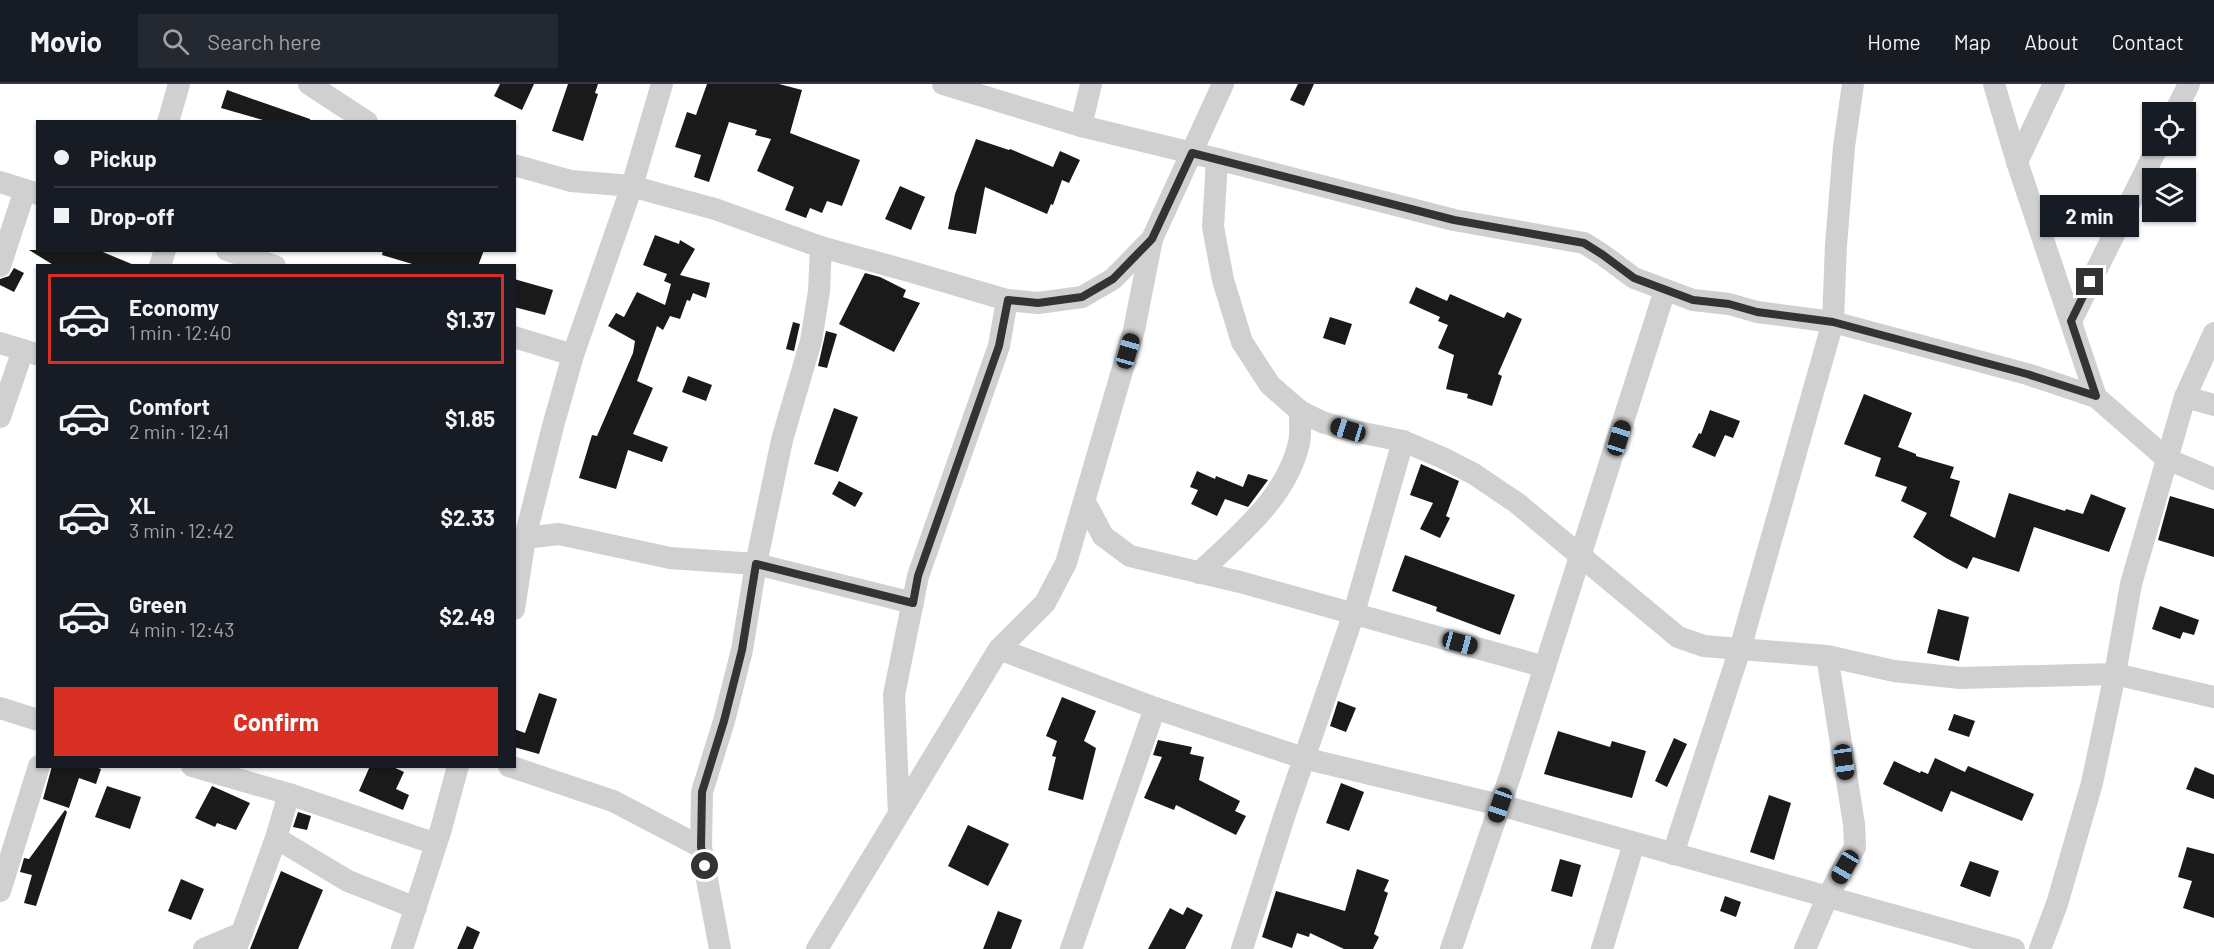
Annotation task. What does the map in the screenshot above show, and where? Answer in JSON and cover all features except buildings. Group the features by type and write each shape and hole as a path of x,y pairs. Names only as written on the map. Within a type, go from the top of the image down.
{"street":[{"path":"169,120 179,84"},
{"path":"309,84 364,120"},
{"path":"516,596 525,538 553,426 573,356 632,186 662,84"},
{"path":"945,84 1082,126 1454,220 1584,243 1634,278 1693,300 1729,304 1757,312 1833,322 2027,374 2096,396 2167,459 2214,479"},
{"path":"1082,126 1091,84"},
{"path":"817,949 999,649 1045,603 1066,563 1134,330 1152,239 1223,84"},
{"path":"1673,854 1740,649 1833,322 1836,245 1844,147 1853,84"},
{"path":"1994,84 2017,162 2096,396"},
{"path":"2017,162 2054,84"},
{"path":"2180,102 2189,84"},
{"path":"2071,321 2153,156"},
{"path":"1217,159 1213,227 1223,280 1242,342 1270,385 1300,411 1322,422 1348,430 1403,441 1474,474 1517,503 1678,637 1704,646 1827,656 1894,671 1960,678 2115,674 2214,697"},
{"path":"516,166 571,181 632,186 714,209 821,247 1008,300 1038,303 1082,297 1113,279 1152,239"},
{"path":"0,182 31,192 0,266"},
{"path":"720,949 701,847 702,792 724,721 742,650 756,564 782,440 811,340 819,291 821,247"},
{"path":"233,252 271,264"},
{"path":"1452,949 1665,291"},
{"path":"899,814 894,695 918,576 999,346 1008,300"},
{"path":"2040,949 2057,904 2092,783 2131,584 2185,397 2214,333"},
{"path":"516,338 573,356"},
{"path":"0,343 30,352 0,417"},
{"path":"2185,397 2214,405"},
{"path":"1200,573 1255,519 1282,485 1300,441 1300,411"},
{"path":"1242,949 1303,758 1354,613 1403,441"},
{"path":"1085,501 1103,536 1130,556 1354,613 1545,667"},
{"path":"525,538 559,534 670,558 756,564 913,603"},
{"path":"999,649 1155,708 1303,758 1500,805 2014,949"},
{"path":"1805,949 1827,898 1855,847 1854,824 1827,656"},
{"path":"0,708 36,719"},
{"path":"1071,949 1155,708"},
{"path":"0,891 38,768"},
{"path":"199,768 289,794 436,844"},
{"path":"402,949 457,768"},
{"path":"515,768 613,801 701,847"},
{"path":"204,949 238,941 276,838 289,794"},
{"path":"276,838 348,881 416,908"},
{"path":"1602,949 1634,843"}],"route":[{"path":"705,866 701,847 702,792 724,721 742,650 756,564 913,603 918,576 999,346 1008,300 1038,303 1082,297 1113,279 1152,239 1192,153 1454,220 1584,243 1634,278 1693,300 1729,304 1757,312 1833,322 2027,374 2096,396 2071,321 2090,282"}]}
